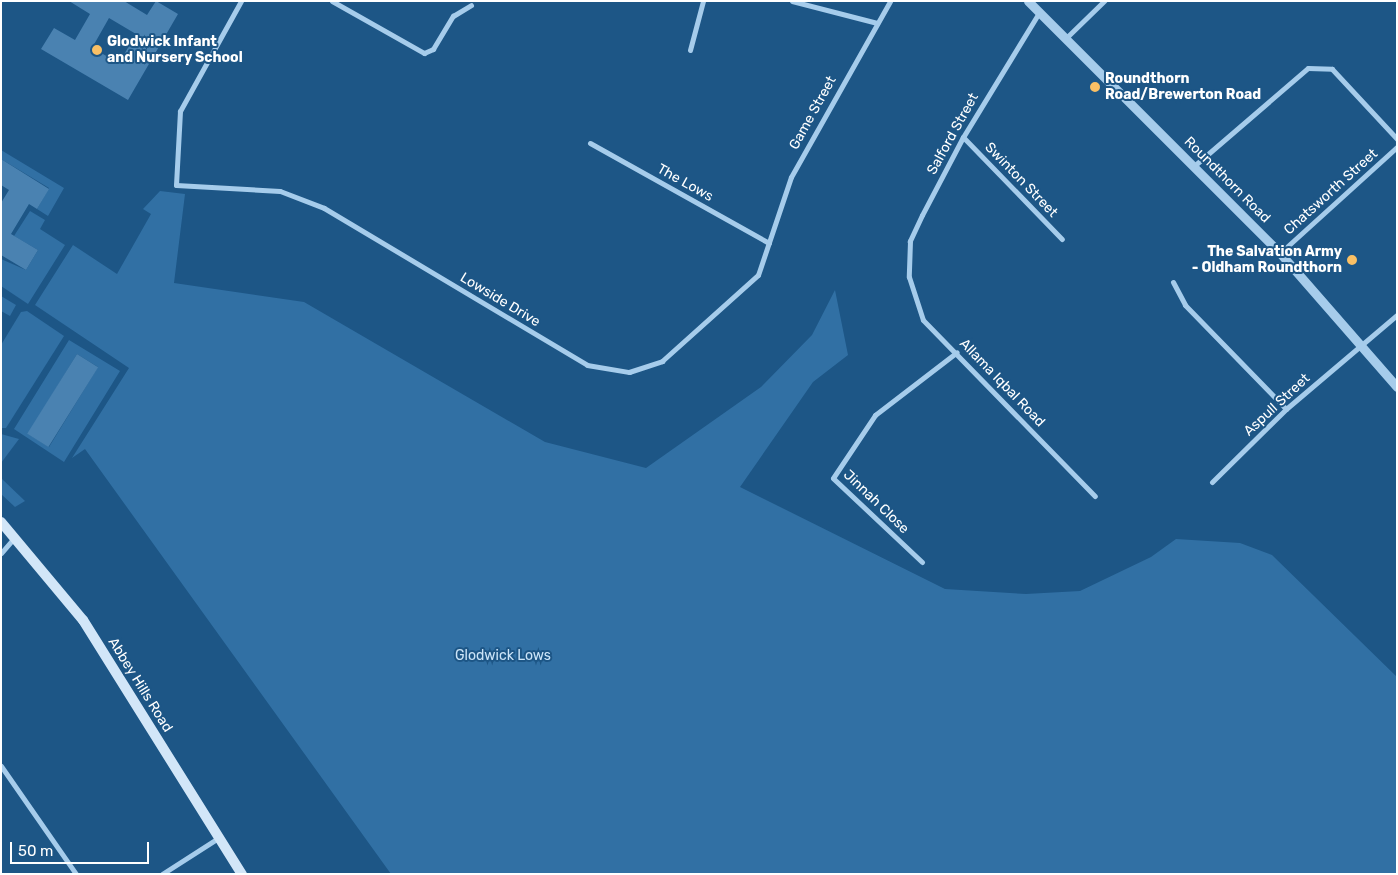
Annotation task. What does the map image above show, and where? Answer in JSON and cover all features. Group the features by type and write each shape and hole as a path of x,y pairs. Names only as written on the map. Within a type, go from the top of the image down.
{"main road":[{"name":"Abbey Hills Road","path":"1,522 83,620 242,874"}],"street":[{"name":"Lowside Drive","path":"241,1 180,111 176,185 280,191 324,208 586,365 628,372 662,361 745,288 758,276 769,243"},
{"path":"332,1 424,53 433,49 453,16 471,5"},
{"path":"690,50 703,1"},
{"path":"792,1 877,23"},
{"name":"Game Street","path":"769,243 790,177 890,1"},
{"name":"Roundthorn Road","path":"1028,1 1040,10 1280,253 1359,346 1397,387"},
{"path":"1067,37 1104,1"},
{"name":"Salford Street","path":"909,277 910,241 963,137 1040,10"},
{"path":"1194,166 1308,68 1332,69 1397,139"},
{"name":"Swinton Street","path":"963,137 1062,239"},
{"name":"The Lows","path":"590,143 769,243"},
{"name":"Chatsworth Street","path":"1280,253 1397,147"},
{"name":"Allama Iqbal Road","path":"909,277 923,320 1094,496"},
{"path":"1173,282 1185,305 1286,409"},
{"name":"Aspull Street","path":"1212,482 1286,409 1397,315"},
{"name":"Jinnah Close","path":"922,562 833,478 875,415 956,352"},
{"path":"1,553 15,537"},
{"path":"1,766 76,874"},
{"path":"162,874 218,838"}],"green space":[{"path":"1,150 64,188 48,216 37,209 49,188 1,159"},
{"name":"Glodwick Lows","path":"160,191 185,194 174,283 304,302 545,442 646,468 761,387 812,335 835,290 848,355 813,382 740,487 945,589 1026,594 1080,591 1151,557 1176,539 1240,543 1272,555 1397,677 1397,874 391,874 85,449 72,458 129,368 35,305 73,245 117,274 151,214 143,209"},
{"path":"30,211 45,220 40,229 65,245 28,304 1,286 1,259 26,270 38,250 14,236"},
{"path":"1,296 16,305 10,316 1,311"},
{"path":"27,311 64,336 6,428 1,428 1,345 21,312"},
{"path":"69,340 120,371 64,462 14,429","holes":["77,354 98,367 49,447 28,434"]},
{"path":"1,434 19,439 1,463"},
{"path":"1,478 25,501 15,507 1,494"}],"building":[{"path":"69,1 124,1 147,15 156,1 178,14 128,100 41,49 54,28 75,40 90,14","holes":["109,18 136,34 119,63 92,48"]},
{"path":"1,159 49,189 37,209 29,204 11,234 38,250 26,270 1,255 1,203 9,190 1,185"},
{"path":"77,354 98,367 48,447 27,434"}],"place":[{"name":"Glodwick Infant and Nursery School","path":"97,50"},
{"name":"Roundthorn Road/Brewerton Road","path":"1095,87"},
{"name":"The Salvation Army - Oldham Roundthorn","path":"1352,260"}]}
